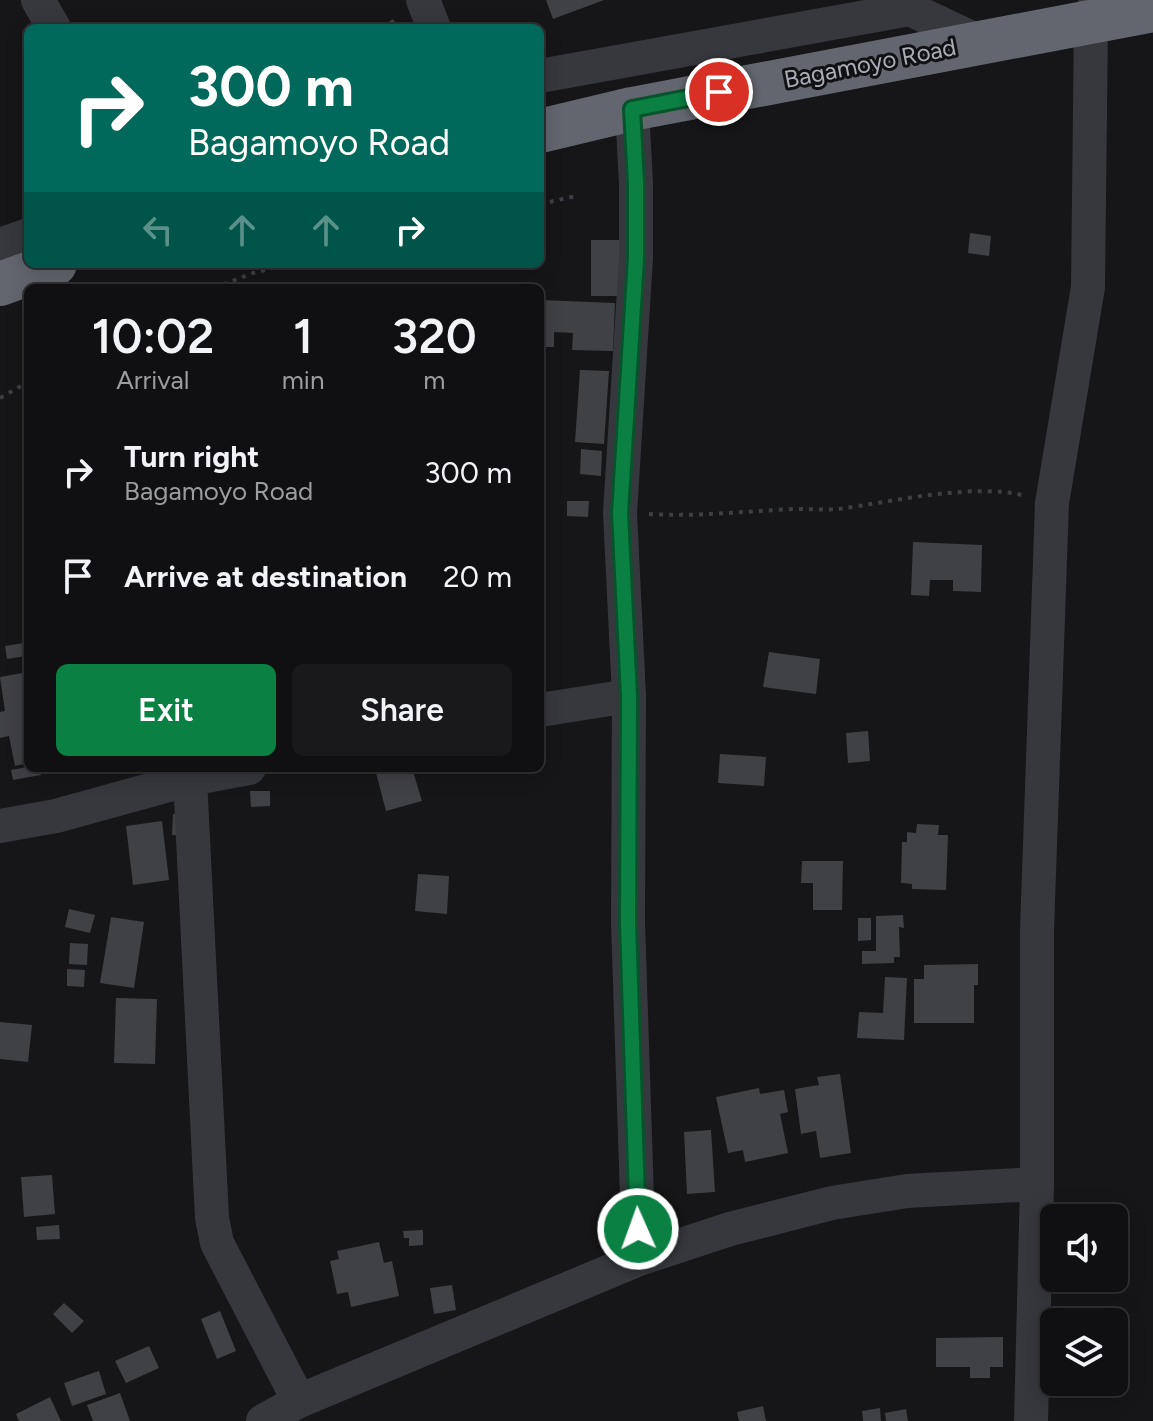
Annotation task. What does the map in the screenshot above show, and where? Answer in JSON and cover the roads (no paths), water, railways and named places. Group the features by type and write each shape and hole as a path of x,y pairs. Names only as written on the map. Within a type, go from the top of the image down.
{"highway":[{"name":"Bagamoyo Road","path":"544,130 632,109 980,42 1073,12 1153,10"},
{"path":"0,284 44,268"}],"street":[{"path":"38,0 52,24"},
{"path":"423,0 432,24"},
{"path":"544,75 906,5 980,42"},
{"path":"1031,1421 1037,1184 1037,930 1052,503 1088,287 1073,12"},
{"path":"632,109 636,258 620,513 629,696 628,922 639,1259"},
{"path":"0,245 24,236"},
{"path":"544,709 629,696"},
{"path":"0,826 56,816 190,779 228,772"},
{"path":"190,779 212,1218 217,1243 299,1401"},
{"path":"263,1421 299,1401 639,1259 730,1229 832,1203 907,1191 1037,1184"}]}
